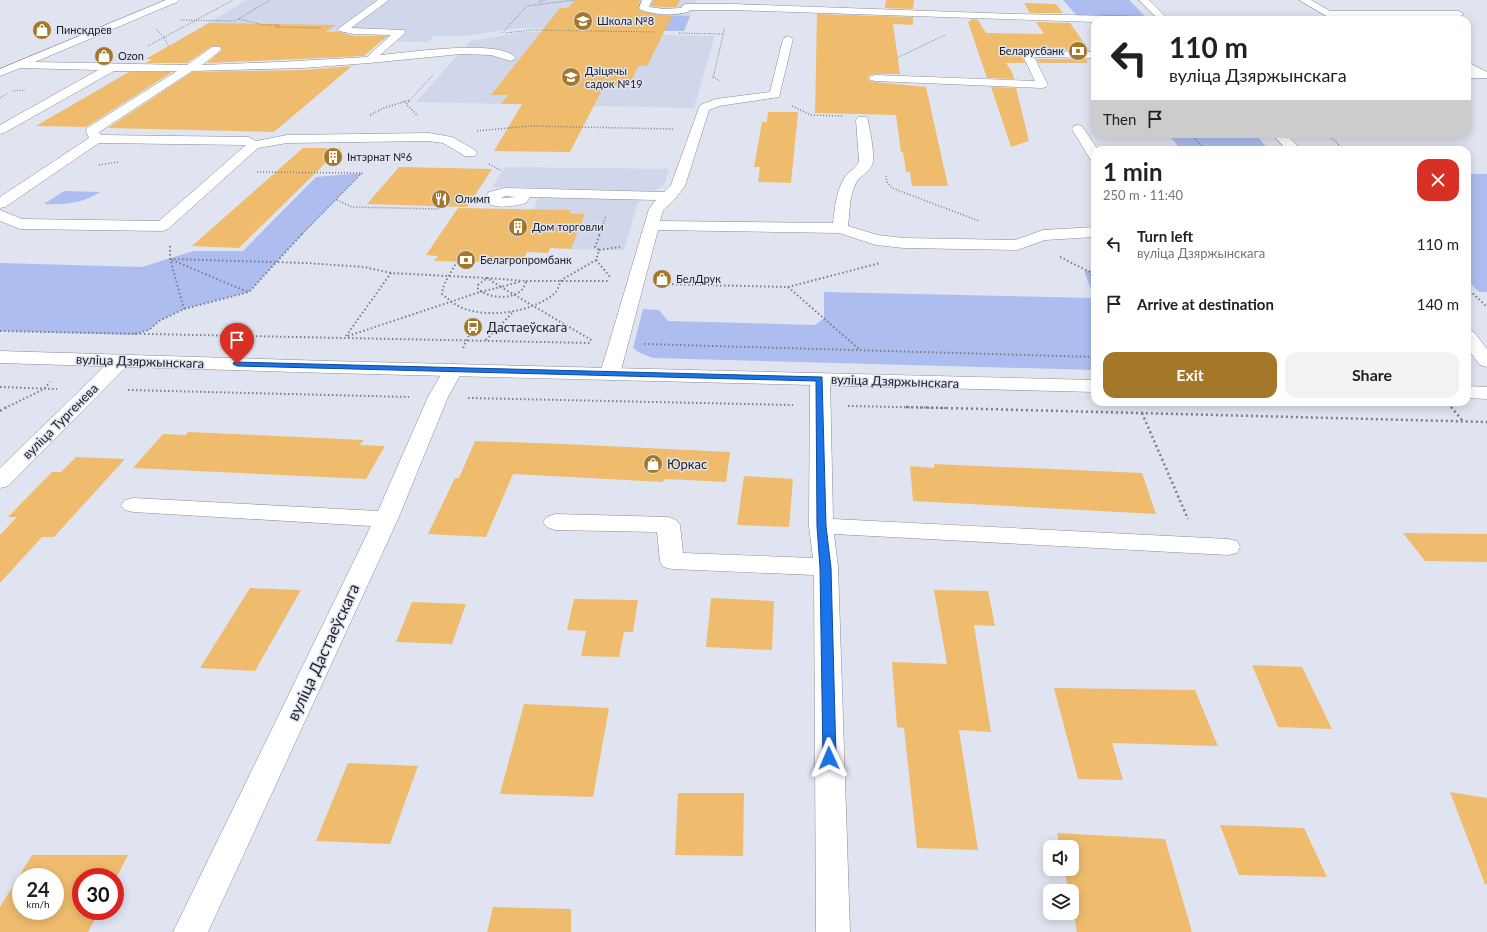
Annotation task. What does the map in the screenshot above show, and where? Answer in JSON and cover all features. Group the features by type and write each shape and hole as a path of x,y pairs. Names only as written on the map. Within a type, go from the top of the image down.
{"street":[{"path":"0,73 174,0"},
{"path":"343,29 384,0"},
{"path":"647,0 644,8 652,11 685,10 688,3 732,8 1024,17 1091,21"},
{"path":"1144,0 1160,16"},
{"path":"1304,0 1328,14 1459,14"},
{"path":"1016,6 1024,17"},
{"path":"1376,14 1380,16"},
{"path":"343,29 354,31 400,32 369,60"},
{"path":"610,374 656,209 678,186 704,108 716,103 775,95 788,39"},
{"path":"96,139 92,131 190,68 216,49"},
{"path":"16,65 190,68 291,65 369,60 453,52 496,52 511,58"},
{"path":"875,78 1042,84 1028,54 1091,55"},
{"path":"0,130 113,66"},
{"path":"1471,67 1485,75 1471,75"},
{"path":"840,228 847,184 856,172 864,167 866,162 862,120"},
{"path":"1078,129 1091,150"},
{"path":"0,215 20,224 163,226 254,145 287,139 428,137 447,140 470,153"},
{"path":"1282,138 1290,146"},
{"path":"0,204 96,139 248,141 254,145"},
{"path":"524,193 651,195 668,197"},
{"path":"652,225 840,228 876,240 904,243 1018,245 1043,235 1091,232"},
{"path":"1471,341 1487,362"},
{"name":"вуліца Дзяржынскага","path":"0,357 1091,386"},
{"name":"вуліца Тургенева","path":"0,481 121,361"},
{"name":"вуліца Дастаеўскага","path":"190,932 386,519 438,397 453,370"},
{"path":"820,379 819,406 822,526 826,568 833,932"},
{"path":"1471,392 1487,393"},
{"path":"133,505 386,519"},
{"path":"554,522 668,525 672,561 826,568"},
{"path":"822,526 1228,547"}],"path":[{"path":"113,66 233,0"},
{"path":"502,33 527,6 545,0"},
{"path":"535,4 574,0"},
{"path":"711,84 723,34 732,8"},
{"path":"239,19 264,25 279,25 276,27 343,29"},
{"path":"155,28 164,37 172,56 190,68"},
{"path":"875,78 883,65 947,34"},
{"path":"447,140 434,133 406,104 453,52"},
{"path":"473,131 529,126 674,129"},
{"path":"1194,138 1202,146"},
{"path":"1332,138 1340,146"},
{"path":"470,153 502,171"},
{"path":"132,335 149,330 159,321 184,310 249,292 362,173 224,172"},
{"path":"892,188 980,221"},
{"path":"606,194 603,202 611,203 595,247 599,250 613,250 622,244"},
{"path":"337,200 352,207 439,209"},
{"path":"1026,242 1090,272"},
{"path":"457,261 450,276 443,285 442,294 449,302 460,308 476,312 494,312 532,306 548,299 558,290 561,280 596,260 599,250"},
{"path":"249,292 170,259 276,262 364,267 392,273 487,278 615,282 596,260"},
{"path":"635,283 788,287 877,265 884,260"},
{"path":"346,337 392,273"},
{"path":"487,278 478,285 478,289 484,294 498,297 513,294 525,288 526,280"},
{"path":"0,331 132,335 346,337 596,343 487,278"},
{"path":"346,337 480,292 526,280"},
{"path":"788,287 860,350"},
{"path":"1471,292 1487,307"},
{"path":"486,340 514,310"},
{"path":"618,343 1091,357"},
{"path":"0,388 1487,422"},
{"path":"0,411 44,389"},
{"path":"1142,413 1200,545"}],"shaded area":[{"path":"247,0 696,0 684,31 518,28 463,36 434,36 428,42 367,41 376,33 348,32 343,36 193,32"},
{"path":"1063,0 1129,0 1144,15 1143,16 1077,16"},
{"path":"649,15 690,16 684,31 635,30"},
{"name":"Дзіцячы садок №19","path":"524,32 715,36 694,108 416,102 470,41"},
{"path":"1171,138 1258,138 1266,146 1178,146"},
{"path":"505,167 669,169 664,185 638,202 624,250 571,249 585,214 569,213 570,210 533,210 543,188 492,187"},
{"path":"362,173 249,292 184,309 159,321 149,330 132,335 0,331 0,263 142,267 193,251 243,251 316,177"},
{"path":"1471,174 1487,174 1487,292 1479,292 1471,284"},
{"path":"64,191 100,192 81,201 59,204 44,204"},
{"path":"1084,270 1091,271 1091,290"},
{"path":"824,292 1091,298 1091,370 653,358 640,353 633,348 643,309 659,310 668,321 815,325 824,318"}],"building":[{"path":"575,0 640,0 638,7 641,11 658,15 672,16 647,66 638,66 632,80 621,80 618,86 604,86 570,152 494,151 522,104 501,104 508,95 491,95 560,8 568,8"},
{"path":"653,0 680,0 676,7 664,7 651,6"},
{"path":"886,0 914,0 913,9 885,8"},
{"path":"1024,3 1056,4 1063,13 1030,13"},
{"path":"817,14 913,17 913,25 893,24 900,74 875,74 870,75 868,78 870,81 875,82 926,87 948,186 912,186 910,172 906,172 903,152 901,152 896,115 815,113"},
{"path":"973,19 978,20 986,33 1044,34 1036,22 1070,23 1089,50 1026,50 1021,54 1025,63 1006,63 1012,72 1014,79 987,78 968,22"},
{"path":"209,23 336,25 325,32 339,32 354,36 387,36 364,56 207,63 222,50 220,46 212,46 187,63 146,63 152,59 146,59"},
{"path":"1036,59 1086,59 1088,63 1039,63"},
{"path":"352,66 274,132 108,128 192,72 304,70"},
{"path":"129,72 172,72 86,127 36,126"},
{"path":"991,87 1016,88 1029,141 1011,147"},
{"path":"768,112 798,112 791,183 758,182 760,167 754,167 762,122 767,122"},
{"path":"303,148 341,148 239,248 192,246"},
{"path":"399,167 492,169 467,207 367,204"},
{"name":"Дом торговли","path":"458,208 571,210 569,213 585,214 571,249 550,248 548,253 527,252 522,263 434,261 438,256 426,255"},
{"path":"188,432 364,440 360,445 385,446 366,479 133,468 163,434 186,435"},
{"path":"475,441 730,452 726,482 664,479 663,482 513,474 486,537 428,534 455,478 459,478"},
{"path":"76,457 125,459 54,537 42,537 0,583 0,535 17,517 8,517 52,472 61,472"},
{"path":"934,464 1142,473 1156,514 913,501 910,466 934,468"},
{"path":"744,476 793,479 789,527 737,525"},
{"path":"1403,533 1487,534 1487,562 1425,561"},
{"path":"250,588 301,590 255,671 200,668"},
{"path":"934,590 988,591 995,626 974,625 991,732 959,730 978,850 917,848 904,728 897,727 892,662 947,664"},
{"path":"711,598 774,601 772,650 706,647"},
{"path":"574,599 638,600 633,632 624,632 619,657 581,656 586,631 567,630"},
{"path":"412,602 466,604 452,644 396,642"},
{"path":"1252,665 1302,667 1332,729 1278,727"},
{"path":"1054,688 1195,690 1218,746 1112,743 1123,780 1078,779"},
{"path":"524,704 609,708 593,797 500,794"},
{"path":"348,763 418,766 390,844 316,841"},
{"path":"1450,792 1487,798 1487,884 1485,884"},
{"path":"678,793 744,793 743,856 675,855"},
{"path":"1220,825 1304,828 1327,877 1239,875"},
{"path":"1057,833 1165,839 1192,932 1077,932 1075,920 1079,920 1079,884 1067,884 1066,876 1079,876 1079,840 1058,840"},
{"path":"32,855 128,855 121,868 72,868 72,920 94,920 88,932 0,932 0,907 12,888 12,920 64,920 64,868 24,868"},
{"path":"493,907 571,909 571,932 487,932"}],"place":[{"name":"Школа №8","path":"583,21"},
{"name":"Пинскдрев","path":"42,30"},
{"name":"Беларусбанк","path":"1078,51"},
{"name":"Ozon","path":"104,56"},
{"name":"Дзіцячы садок №19","path":"571,77"},
{"name":"Інтэрнат №6","path":"333,157"},
{"name":"Олимп","path":"441,199"},
{"name":"Дом торговли","path":"518,227"},
{"name":"Белагропромбанк","path":"466,260"},
{"name":"БелДрук","path":"662,279"},
{"name":"Дастаеўскага","path":"473,327"},
{"name":"Юркас","path":"653,464"}],"route":[{"path":"237,364 820,379 819,406 822,526 826,568 829,758"}]}
